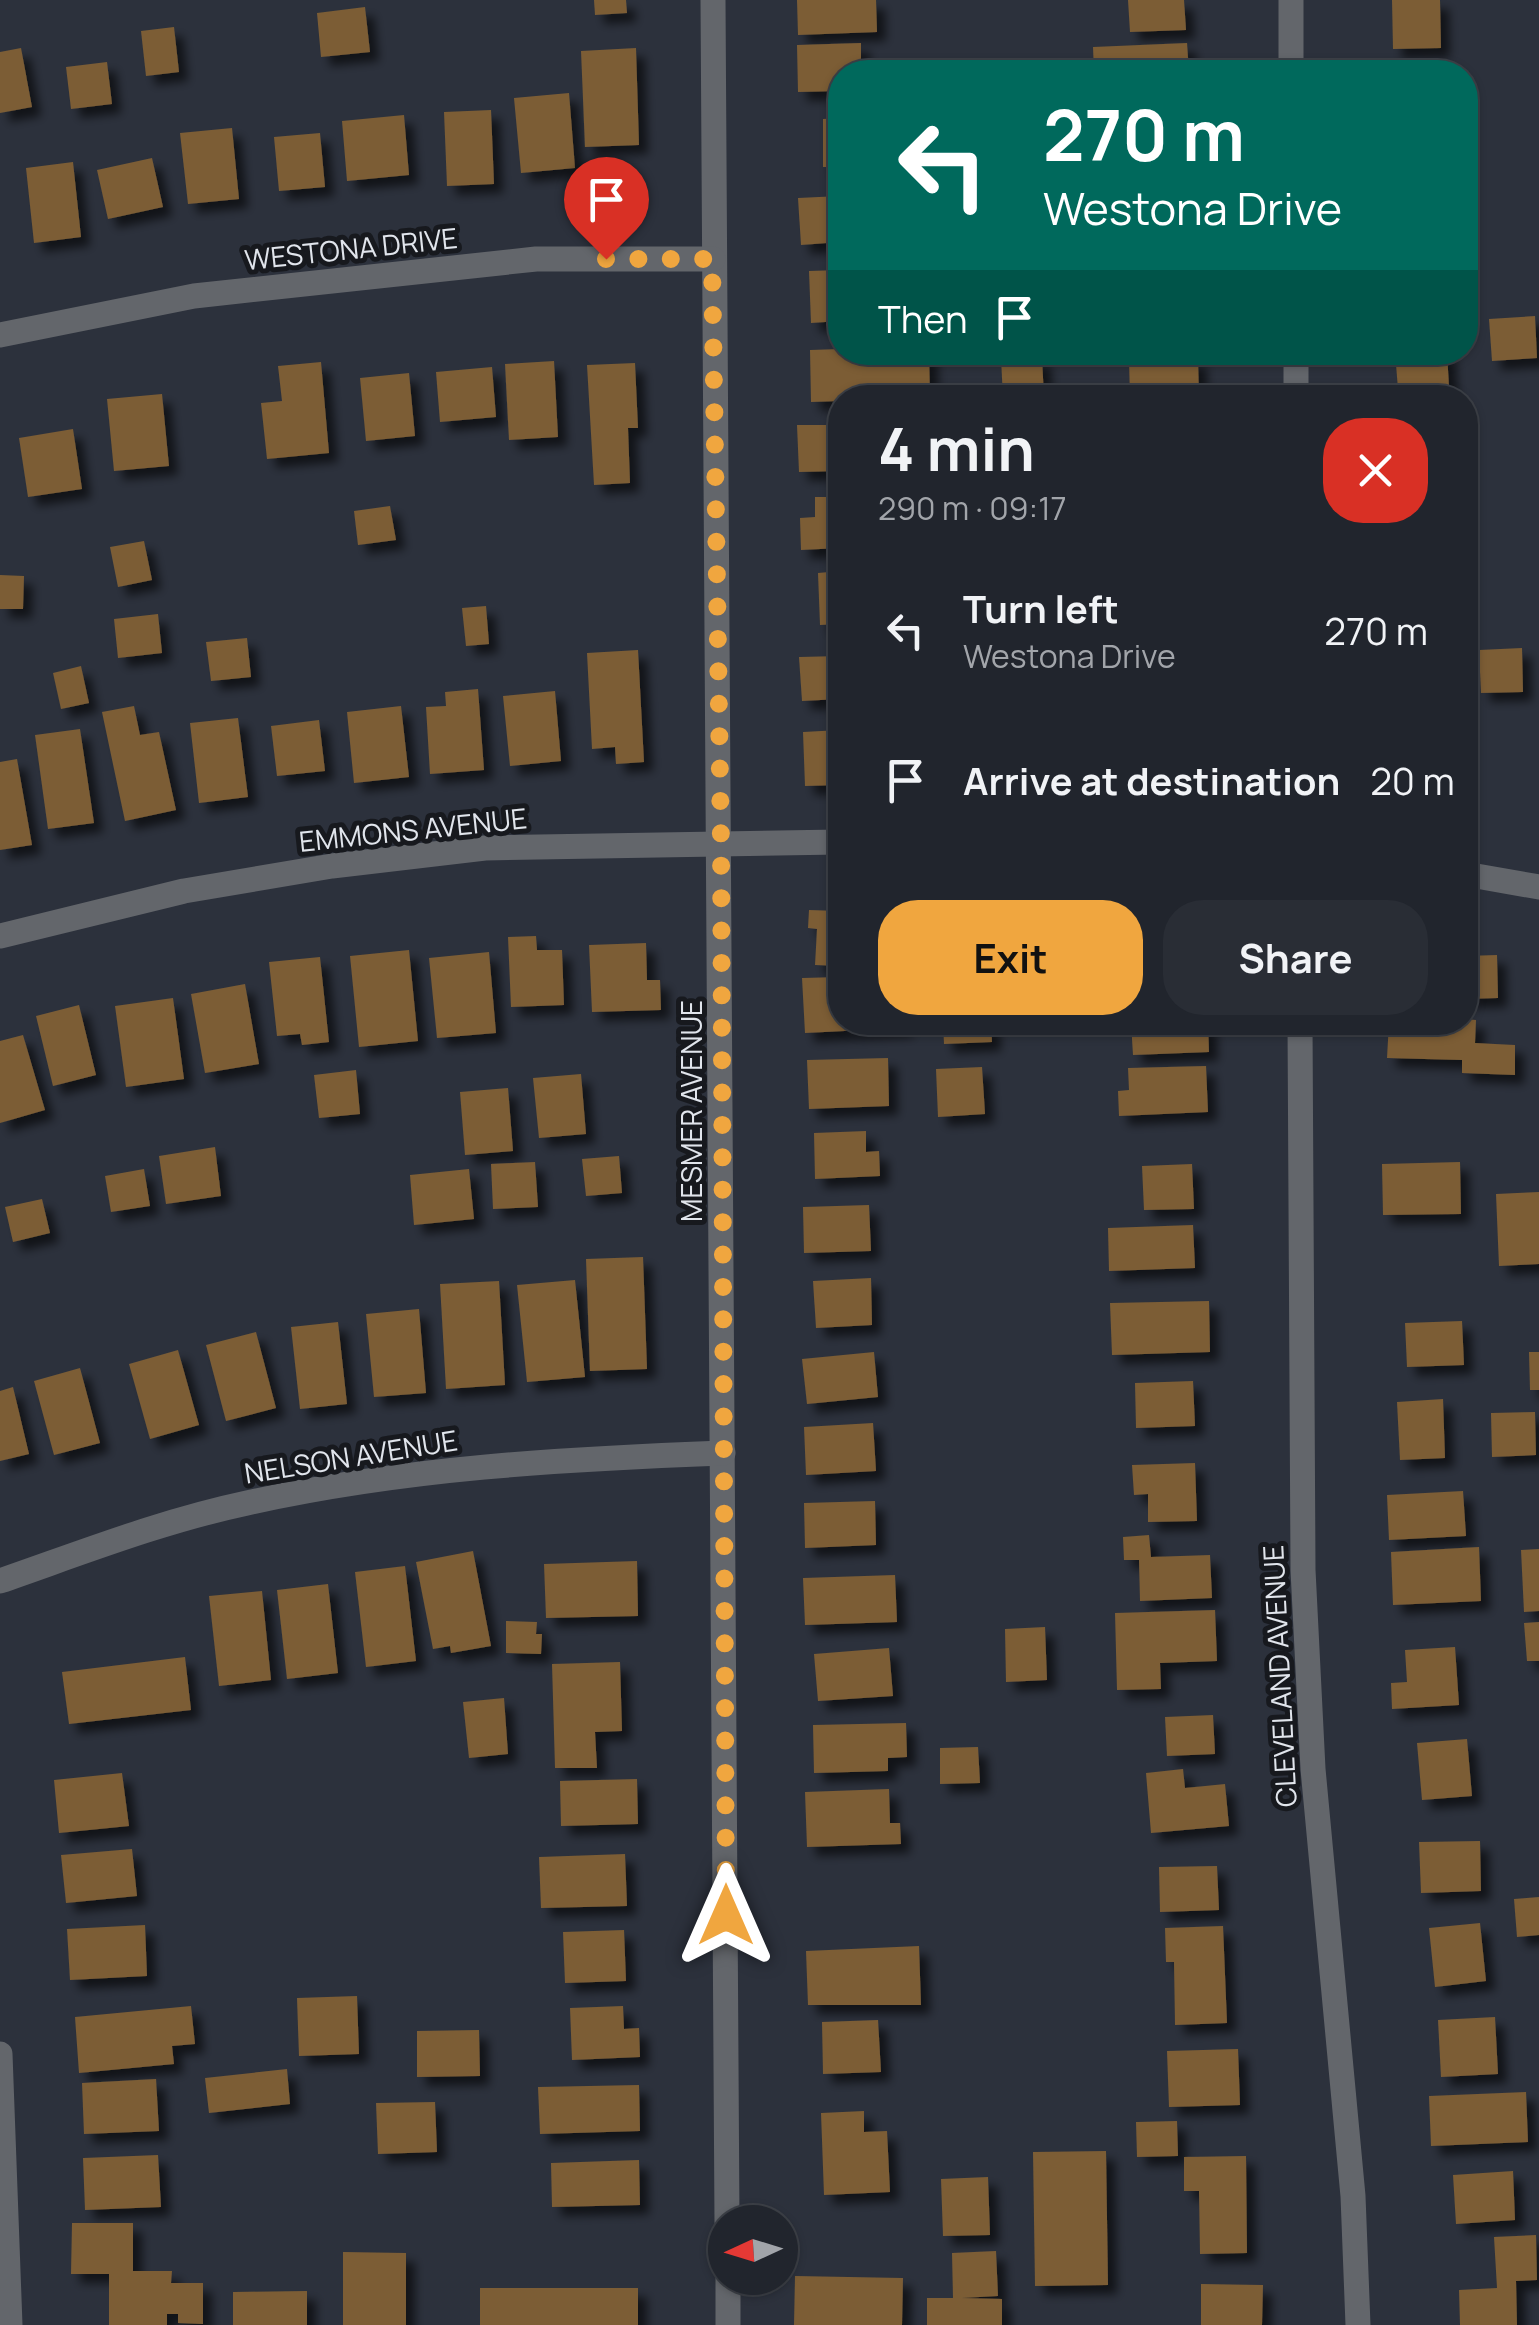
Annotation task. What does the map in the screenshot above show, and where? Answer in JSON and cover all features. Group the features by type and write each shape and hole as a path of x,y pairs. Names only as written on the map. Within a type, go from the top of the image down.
{"street":[{"name":"MESMER AVENUE","path":"713,0 728,2205"},
{"path":"1291,0 1292,60"},
{"name":"WESTONA DRIVE","path":"0,335 194,296 365,277 536,259 712,259"},
{"name":"EMMONS AVENUE","path":"0,936 184,891 332,866 485,848 828,842"},
{"path":"1478,876 1539,887"},
{"name":"CLEVELAND AVENUE","path":"1300,1035 1303,1570 1313,1769 1353,2196 1358,2325"},
{"name":"NELSON AVENUE","path":"0,1581 150,1529 246,1503 399,1475 553,1459 723,1453"},
{"path":"0,2054 10,2325"},
{"path":"728,2295 728,2325"}],"building":[{"path":"594,0 626,0 627,13 595,15"},
{"path":"797,0 876,0 877,32 798,35"},
{"path":"1128,0 1184,0 1186,30 1130,32"},
{"path":"1392,0 1440,0 1441,48 1393,49"},
{"path":"365,7 370,52 321,57 317,13"},
{"path":"174,27 179,72 146,76 141,31"},
{"path":"861,43 861,60 828,60 828,91 798,92 797,45"},
{"path":"1187,43 1188,60 1094,60 1093,47"},
{"path":"21,48 32,107 0,113 0,52"},
{"path":"636,48 639,145 585,147 581,51"},
{"path":"107,62 112,104 71,109 66,67"},
{"path":"569,93 575,168 521,173 514,98"},
{"path":"491,110 494,184 447,186 444,112"},
{"path":"404,115 409,175 347,181 342,121"},
{"path":"823,119 828,119 828,167 823,167"},
{"path":"232,128 239,199 188,204 180,133"},
{"path":"320,133 325,187 279,191 274,137"},
{"path":"152,158 163,207 108,219 97,170"},
{"path":"73,162 81,237 34,243 26,168"},
{"path":"828,197 828,243 801,245 798,198"},
{"path":"828,270 828,322 811,323 809,271"},
{"path":"1535,316 1537,358 1492,361 1489,319"},
{"path":"828,349 828,365 929,365 930,385 828,385 828,401 811,402 810,350"},
{"path":"554,361 558,437 509,440 505,364"},
{"path":"321,362 329,453 267,459 261,403 282,401 278,366"},
{"path":"635,363 638,428 628,428 630,483 594,485 587,365"},
{"path":"1001,365 1042,365 1043,385 1002,385"},
{"path":"1129,365 1198,365 1199,385 1130,385"},
{"path":"1396,365 1448,365 1449,385 1398,385"},
{"path":"492,367 496,417 440,422 436,372"},
{"path":"409,373 415,436 366,441 360,378"},
{"path":"162,394 169,466 114,471 107,399"},
{"path":"797,425 828,425 828,471 799,472"},
{"path":"73,429 82,489 28,497 19,438"},
{"path":"815,497 828,497 828,549 801,550 800,518 815,517"},
{"path":"390,506 396,540 358,545 354,511"},
{"path":"144,541 152,580 118,587 110,547"},
{"path":"828,572 828,625 820,625 818,573"},
{"path":"0,575 24,576 23,609 0,609"},
{"path":"486,606 489,644 466,646 462,608"},
{"path":"158,614 162,653 118,658 114,619"},
{"path":"247,638 251,677 211,681 206,642"},
{"path":"1522,648 1523,692 1481,693 1479,650"},
{"path":"638,650 644,762 616,764 615,747 592,749 587,653"},
{"path":"828,656 828,700 802,701 799,657"},
{"path":"81,666 89,703 61,709 53,673"},
{"path":"478,689 484,770 430,774 426,707 446,706 445,692"},
{"path":"555,691 561,761 510,766 503,696"},
{"path":"134,706 140,735 159,732 176,810 125,821 102,712"},
{"path":"401,706 409,777 354,783 347,712"},
{"path":"238,718 248,797 199,803 190,723"},
{"path":"319,720 325,771 277,776 271,726"},
{"path":"80,729 94,823 48,829 35,735"},
{"path":"828,731 828,785 805,786 803,732"},
{"path":"17,759 32,845 0,850 0,762"},
{"path":"809,910 828,911 828,966 815,965 817,929 808,928"},
{"path":"536,936 537,950 562,950 564,1005 511,1007 508,937"},
{"path":"646,943 647,980 660,980 661,1010 592,1012 589,945"},
{"path":"409,950 418,1041 359,1047 350,956"},
{"path":"489,952 496,1033 437,1038 429,958"},
{"path":"1497,955 1498,998 1478,999 1478,956"},
{"path":"320,957 329,1042 302,1045 300,1034 277,1036 269,962"},
{"path":"828,977 828,1032 805,1033 802,978"},
{"path":"245,984 259,1064 205,1073 191,994"},
{"path":"173,998 184,1079 126,1087 115,1006"},
{"path":"79,1005 96,1075 53,1086 36,1016"},
{"path":"23,1035 45,1110 0,1123 0,1041"},
{"path":"944,1035 992,1035 992,1042 944,1044"},
{"path":"1132,1035 1208,1035 1209,1052 1133,1055"},
{"path":"1388,1035 1475,1035 1475,1043 1515,1045 1515,1075 1462,1073 1462,1060 1387,1058"},
{"path":"888,1058 889,1106 809,1109 807,1060"},
{"path":"1206,1066 1208,1112 1119,1116 1118,1091 1129,1090 1128,1068"},
{"path":"982,1067 985,1114 938,1117 936,1069"},
{"path":"356,1070 360,1114 319,1118 314,1075"},
{"path":"581,1074 586,1134 539,1138 533,1078"},
{"path":"508,1088 513,1151 465,1155 460,1092"},
{"path":"866,1131 866,1152 879,1151 880,1176 815,1179 814,1133"},
{"path":"215,1147 221,1196 166,1204 159,1156"},
{"path":"619,1156 622,1193 586,1196 582,1159"},
{"path":"535,1162 538,1207 493,1209 491,1164"},
{"path":"1460,1162 1461,1214 1383,1215 1382,1164"},
{"path":"1192,1164 1194,1209 1144,1210 1142,1166"},
{"path":"144,1169 150,1206 111,1212 105,1176"},
{"path":"469,1169 474,1219 414,1225 410,1175"},
{"path":"1539,1192 1539,1264 1499,1266 1496,1194"},
{"path":"42,1199 50,1233 13,1242 5,1207"},
{"path":"869,1205 871,1251 804,1253 803,1207"},
{"path":"1193,1225 1195,1268 1109,1271 1108,1228"},
{"path":"643,1257 647,1369 590,1371 586,1259"},
{"path":"871,1278 872,1325 816,1328 813,1281"},
{"path":"575,1280 585,1377 527,1382 517,1285"},
{"path":"499,1281 505,1385 446,1389 440,1284"},
{"path":"1209,1301 1210,1352 1112,1355 1110,1303"},
{"path":"419,1309 426,1393 374,1397 366,1314"},
{"path":"1462,1321 1464,1365 1407,1367 1405,1323"},
{"path":"338,1322 347,1404 300,1409 291,1327"},
{"path":"256,1332 276,1408 226,1421 206,1345"},
{"path":"178,1350 199,1425 150,1439 129,1364"},
{"path":"874,1352 878,1397 807,1404 802,1359"},
{"path":"1529,1352 1539,1352 1539,1390 1530,1390"},
{"path":"80,1368 100,1443 54,1455 34,1381"},
{"path":"1193,1381 1195,1426 1136,1428 1135,1383"},
{"path":"13,1387 29,1454 0,1461 0,1391"},
{"path":"1443,1399 1445,1458 1400,1460 1397,1402"},
{"path":"1535,1412 1536,1455 1492,1457 1491,1413"},
{"path":"873,1423 876,1471 806,1475 804,1427"},
{"path":"1195,1463 1197,1521 1148,1522 1148,1494 1134,1495 1132,1465"},
{"path":"1463,1491 1466,1536 1389,1540 1387,1495"},
{"path":"875,1501 876,1545 805,1548 804,1503"},
{"path":"1149,1535 1151,1557 1210,1555 1212,1598 1140,1601 1139,1560 1124,1560 1123,1537"},
{"path":"1479,1547 1481,1601 1393,1605 1391,1552"},
{"path":"1539,1549 1539,1611 1524,1612 1521,1550"},
{"path":"473,1551 491,1646 451,1653 450,1646 433,1649 416,1562"},
{"path":"637,1561 638,1616 546,1618 544,1564"},
{"path":"405,1566 416,1661 366,1667 355,1572"},
{"path":"895,1575 897,1622 805,1625 803,1578"},
{"path":"328,1584 338,1673 287,1679 277,1590"},
{"path":"262,1591 271,1680 219,1686 209,1596"},
{"path":"1215,1610 1217,1661 1160,1663 1161,1689 1117,1690 1115,1613"},
{"path":"506,1621 537,1622 536,1634 542,1634 541,1654 506,1653"},
{"path":"1539,1622 1539,1661 1527,1661 1524,1623"},
{"path":"1045,1627 1047,1680 1006,1682 1005,1629"},
{"path":"1455,1647 1459,1705 1392,1709 1391,1683 1407,1682 1405,1650"},
{"path":"889,1648 893,1696 818,1701 814,1654"},
{"path":"185,1657 191,1710 69,1724 62,1672"},
{"path":"620,1662 622,1731 595,1732 597,1768 555,1768 552,1664"},
{"path":"504,1698 508,1754 469,1758 463,1702"},
{"path":"1213,1715 1215,1754 1167,1756 1165,1717"},
{"path":"906,1723 907,1757 888,1758 888,1771 814,1773 813,1725"},
{"path":"1467,1739 1472,1796 1422,1800 1417,1743"},
{"path":"978,1747 980,1783 940,1784 940,1748"},
{"path":"1183,1769 1185,1788 1225,1784 1229,1826 1151,1833 1146,1773"},
{"path":"122,1773 129,1826 59,1833 54,1780"},
{"path":"637,1779 638,1824 561,1826 560,1781"},
{"path":"889,1789 890,1823 900,1823 901,1844 807,1847 805,1792"},
{"path":"1480,1841 1481,1891 1421,1893 1419,1842"},
{"path":"132,1849 137,1896 66,1903 61,1855"},
{"path":"625,1854 627,1906 541,1908 539,1857"},
{"path":"1217,1866 1219,1910 1160,1912 1159,1867"},
{"path":"1539,1897 1539,1935 1517,1937 1514,1899"},
{"path":"1480,1923 1486,1981 1435,1987 1429,1928"},
{"path":"145,1925 147,1976 70,1980 67,1929"},
{"path":"1223,1926 1227,2023 1175,2025 1174,1962 1166,1962 1165,1928"},
{"path":"624,1930 626,1981 565,1983 563,1932"},
{"path":"919,1946 921,2005 808,2005 806,1951"},
{"path":"357,1996 359,2054 299,2056 297,1998"},
{"path":"191,2006 195,2044 172,2046 174,2064 79,2073 75,2017"},
{"path":"623,2006 624,2029 639,2028 640,2057 572,2060 570,2008"},
{"path":"1495,2017 1498,2074 1441,2077 1438,2020"},
{"path":"878,2020 881,2072 823,2074 822,2022"},
{"path":"479,2030 480,2076 417,2077 417,2031"},
{"path":"1238,2049 1240,2105 1169,2107 1167,2051"},
{"path":"287,2069 290,2104 209,2113 205,2078"},
{"path":"156,2079 159,2131 84,2134 82,2083"},
{"path":"639,2085 640,2131 540,2134 538,2087"},
{"path":"1526,2092 1528,2142 1431,2146 1429,2096"},
{"path":"435,2102 437,2152 378,2154 376,2103"},
{"path":"864,2111 864,2132 887,2131 890,2192 824,2195 821,2113"},
{"path":"1177,2121 1178,2156 1137,2157 1136,2122"},
{"path":"1106,2151 1108,2285 1035,2286 1033,2152"},
{"path":"158,2155 161,2207 85,2210 83,2158"},
{"path":"1246,2156 1247,2253 1200,2254 1199,2191 1184,2191 1184,2157"},
{"path":"639,2160 640,2205 552,2207 551,2163"},
{"path":"1513,2171 1515,2220 1456,2224 1453,2175"},
{"path":"988,2177 990,2235 943,2236 941,2179"},
{"path":"72,2223 133,2223 133,2271 172,2271 171,2283 203,2283 203,2324 178,2323 178,2314 167,2314 167,2325 109,2325 109,2274 71,2274"},
{"path":"1536,2235 1537,2280 1516,2281 1517,2325 1460,2325 1459,2290 1497,2288 1494,2237"},
{"path":"996,2251 998,2296 962,2298 1002,2299 1002,2325 927,2325 927,2298 953,2298 952,2253"},
{"path":"343,2252 406,2253 406,2325 343,2325"},
{"path":"798,2276 903,2278 902,2325 794,2325"},
{"path":"1201,2284 1263,2285 1262,2325 1201,2325"},
{"path":"480,2288 638,2288 638,2325 480,2325"},
{"path":"307,2291 307,2325 233,2325 233,2292"}],"route":[{"path":"606,259 712,259 721,843 726,1915"}]}
